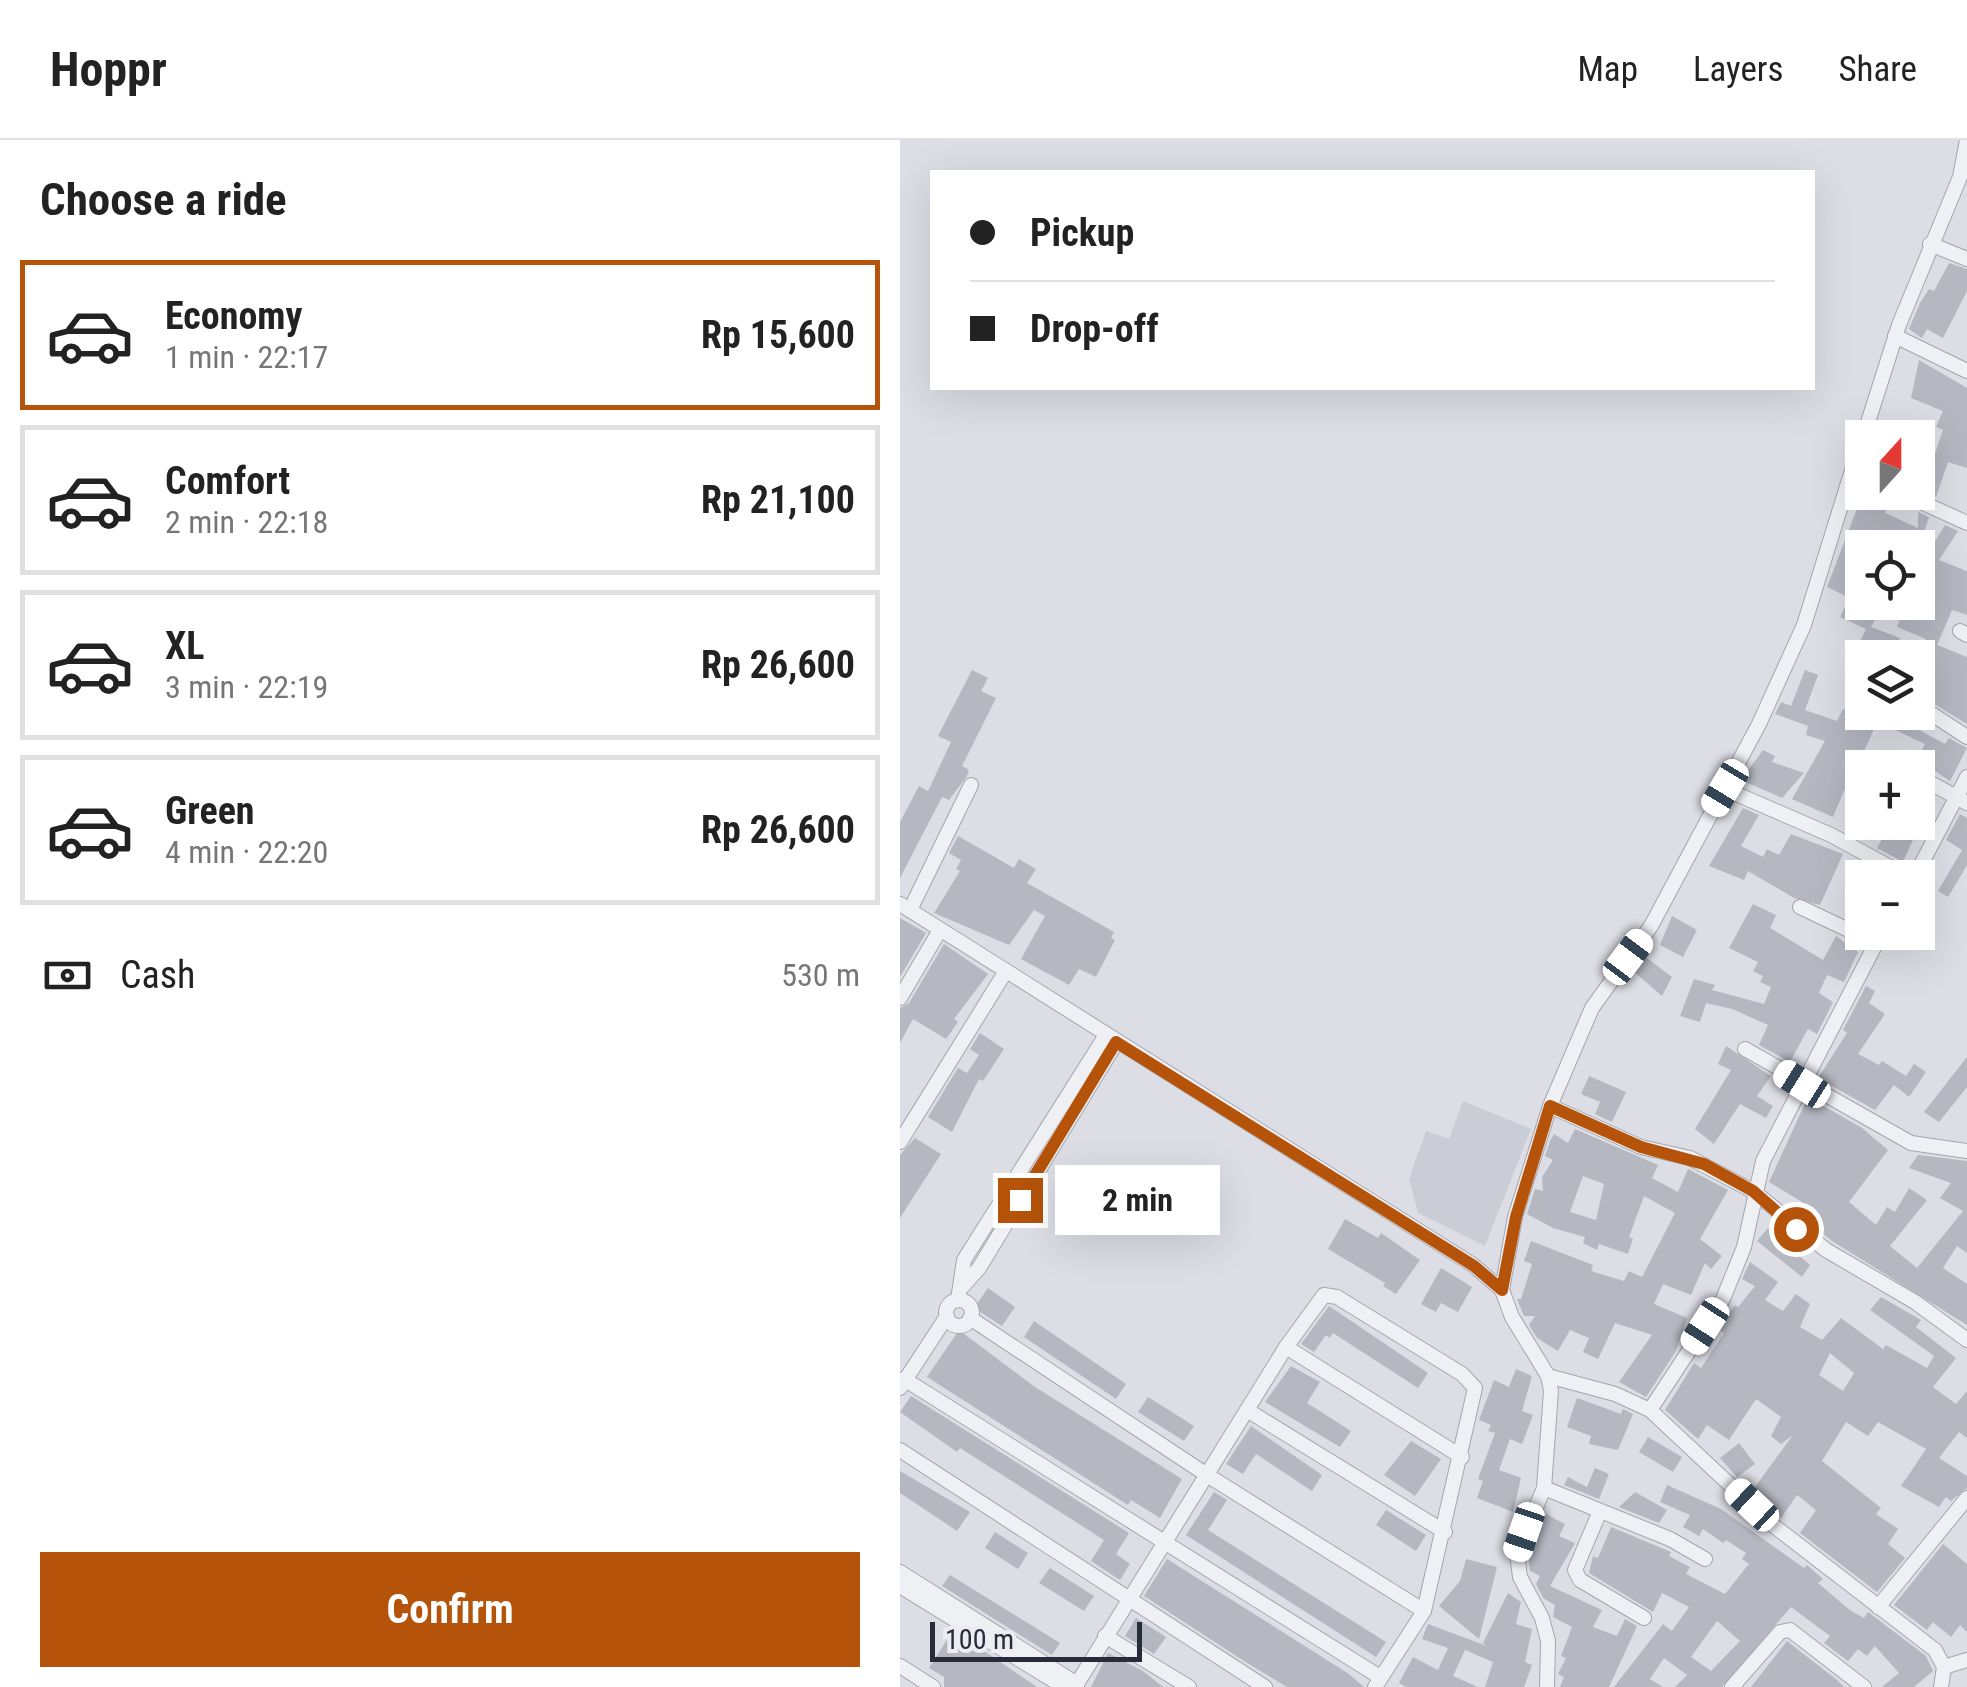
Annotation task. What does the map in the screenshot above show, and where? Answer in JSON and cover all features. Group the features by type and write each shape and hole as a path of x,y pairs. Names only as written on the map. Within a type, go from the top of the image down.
{"street":[{"path":"1869,420 1930,244 1960,178 1967,140"},
{"path":"1930,244 1967,259"},
{"path":"1896,336 1967,372"},
{"path":"1502,1290 1516,1217 1550,1106 1592,1008 1651,926 1725,788 1804,625 1845,508"},
{"path":"1935,508 1967,523"},
{"path":"1935,715 1967,737"},
{"path":"1924,860 1962,800 1967,778"},
{"path":"971,785 905,907 1474,1266 1502,1290 1512,1317 1548,1376 1544,1488 1517,1553 1520,1577 1542,1618 1548,1640 1547,1687"},
{"path":"1935,785 1962,800"},
{"path":"1725,788 1831,834 1879,860"},
{"path":"1800,908 1845,925"},
{"path":"900,998 940,930"},
{"path":"1650,1410 1723,1299 1744,1247 1753,1191 1802,1084 1873,950"},
{"path":"900,1142 1006,970"},
{"path":"1072,1686 1131,1602 1168,1541 1207,1475 1247,1410 1318,1299 1330,1294 1462,1374 1472,1381 1475,1396 1424,1611 1378,1682 1168,1541 902,1384 960,1293 964,1260 1111,1039"},
{"path":"1745,1049 1911,1143 1967,1150"},
{"path":"1550,1106 1641,1147 1690,1158 1753,1191 1826,1250 1915,1302 1967,1340"},
{"path":"960,1293 968,1304 970,1318 1207,1475 1424,1611"},
{"path":"946,1316 958,1325 970,1318"},
{"path":"1286,1347 1462,1457"},
{"path":"1548,1376 1615,1394 1650,1410 1774,1526 1936,1650 1944,1667 1941,1687"},
{"path":"1247,1410 1445,1532"},
{"path":"900,1450 1265,1687"},
{"path":"1544,1488 1670,1538 1705,1559"},
{"path":"1878,1607 1967,1498"},
{"path":"1600,1511 1575,1570 1580,1580 1644,1618"},
{"path":"900,1572 1072,1686"},
{"path":"900,1586 1072,1686"},
{"path":"1732,1687 1780,1632 1790,1630 1864,1687"},
{"path":"1105,1636 1190,1687"},
{"path":"1944,1667 1967,1660"},
{"path":"900,1666 933,1687"}],"shaded area":[{"path":"1463,1101 1531,1129 1485,1246 1418,1213 1409,1179 1426,1131 1449,1139"}],"building":[{"path":"1949,263 1967,269 1967,291 1943,338 1927,329 1922,338 1909,329 1920,303 1929,289 1934,291"},
{"path":"1919,360 1967,388 1967,468 1948,462 1936,497 1935,453 1943,430 1936,427 1943,411 1911,398"},
{"path":"1856,510 1886,510 1885,513 1918,528 1918,512 1929,517 1925,530 1849,530"},
{"path":"1945,525 1958,531 1939,560 1967,571 1967,615 1952,610 1937,645 1967,657 1967,724 1935,704 1935,640 1925,640 1897,627 1900,620 1935,620 1935,541"},
{"path":"1845,540 1845,596 1827,587"},
{"path":"1846,620 1875,620 1871,627 1900,638 1861,640 1866,629"},
{"path":"972,670 988,678 981,691 996,698 962,766 969,770 967,776 949,800 942,797 900,878 900,822 919,786 928,791 951,742 938,736"},
{"path":"1805,670 1818,675 1805,710 1837,721 1843,709 1845,730 1874,730 1864,750 1845,750 1845,788 1833,817 1792,799 1825,741 1806,735 1808,726 1775,714 1781,702 1791,706"},
{"path":"1895,730 1919,730 1945,744 1949,738 1967,748 1950,781 1935,771 1935,750 1922,750 1925,744"},
{"path":"1763,750 1775,756 1772,762 1804,773 1782,798 1741,780"},
{"path":"1743,808 1759,815 1741,846 1763,857 1767,849 1779,855 1791,834 1843,854 1820,905 1794,898 1748,871 1744,880 1709,866"},
{"path":"1960,814 1967,818 1967,865 1948,897 1938,891 1962,850 1946,840"},
{"path":"958,836 1014,868 1019,859 1036,869 1027,883 1114,932 1111,938 1115,940 1096,977 1079,969 1069,985 1021,959 1045,916 1034,910 1009,945 934,913 960,871 956,869 961,860 949,853"},
{"path":"1882,840 1913,840 1904,860 1877,848"},
{"path":"1753,904 1776,915 1770,928 1823,960 1836,936 1845,943 1845,950 1858,952 1844,982 1827,975 1819,993 1833,1002 1817,1034 1808,1029 1790,1062 1759,1045 1768,1025 1732,1009 1706,1003 1700,1022 1680,1016 1694,979 1715,985 1712,990 1764,1004 1771,987 1760,982 1763,976 1753,971 1758,962 1729,948"},
{"path":"1672,916 1697,930 1683,957 1660,945"},
{"path":"900,918 926,933 900,977"},
{"path":"944,944 988,974 954,1019 958,1022 946,1039 913,1019 900,1043 900,1008 909,1003"},
{"path":"1643,955 1672,977 1662,996 1632,970"},
{"path":"1866,986 1875,991 1869,1003 1885,1014 1858,1054 1879,1065 1882,1061 1906,1076 1914,1064 1926,1072 1909,1097 1894,1085 1875,1110 1818,1078 1847,1033 1843,1030"},
{"path":"980,1033 1004,1049 983,1081 979,1079 952,1132 928,1117 958,1068 967,1073 979,1055 970,1049"},
{"path":"1726,1046 1771,1076 1757,1096 1773,1106 1766,1118 1740,1104 1714,1144 1695,1129 1731,1070 1718,1064"},
{"path":"1967,1057 1967,1087 1939,1122 1924,1112"},
{"path":"1589,1076 1626,1092 1612,1122 1595,1114 1600,1102 1581,1094"},
{"path":"1808,1097 1862,1128 1888,1150 1849,1202 1876,1225 1887,1207 1895,1212 1909,1188 1927,1200 1890,1246 1917,1268 1963,1211 1940,1198 1951,1183 1909,1168 1918,1155 1967,1161 1967,1253 1957,1246 1943,1268 1967,1284 1967,1325 1832,1241 1795,1211 1802,1202 1769,1182"},
{"path":"1575,1129 1658,1165 1652,1178 1678,1192 1688,1169 1728,1190 1700,1239 1722,1256 1711,1269 1705,1263 1691,1295 1663,1284 1654,1304 1687,1318 1676,1351 1646,1397 1619,1382 1652,1335 1615,1323 1598,1359 1583,1352 1589,1338 1570,1330 1558,1351 1537,1338 1529,1325 1535,1316 1524,1316 1517,1299 1521,1299 1532,1264 1524,1261 1531,1241 1593,1265 1591,1271 1624,1281 1629,1271 1642,1277 1675,1213 1644,1196 1629,1237 1633,1239 1628,1254 1599,1244 1597,1250 1583,1243 1585,1237 1553,1228 1527,1214 1535,1189 1543,1191 1542,1177 1553,1160 1545,1156 1554,1134 1568,1143","holes":["1583,1176 1604,1184 1596,1220 1570,1212"]},
{"path":"915,1138 941,1154 900,1218 900,1155"},
{"path":"1345,1219 1378,1238 1381,1233 1420,1260 1396,1294 1383,1286 1385,1283 1328,1249"},
{"path":"1768,1228 1810,1265 1802,1277 1757,1241"},
{"path":"1750,1262 1778,1282 1765,1300 1783,1311 1796,1294 1810,1304 1800,1327 1822,1340 1841,1318 1883,1349 1886,1345 1927,1368 1934,1356 1870,1310 1881,1297 1921,1320 1916,1327 1956,1358 1933,1387 1956,1404 1967,1391 1967,1438 1959,1432 1939,1458 1967,1476 1967,1488 1951,1501 1946,1497 1939,1507 1901,1486 1926,1449 1878,1422 1868,1436 1846,1422 1822,1461 1881,1508 1876,1514 1898,1529 1888,1544 1905,1558 1877,1592 1800,1533 1816,1510 1797,1495 1781,1518 1752,1491 1793,1435 1781,1444 1771,1436 1781,1417 1756,1399 1729,1440 1707,1425 1698,1439 1665,1410 1694,1363 1701,1368 1724,1333 1718,1329 1735,1305 1738,1307 1755,1286 1742,1279","holes":["1830,1353 1854,1373 1843,1391 1819,1375"]},
{"path":"1441,1268 1472,1287 1458,1312 1441,1303 1436,1312 1421,1304"},
{"path":"988,1288 1015,1307 1002,1326 974,1308"},
{"path":"1329,1306 1428,1373 1418,1388 1333,1333 1330,1338 1326,1335 1314,1352 1301,1344"},
{"path":"1034,1321 1126,1384 1116,1399 1024,1337"},
{"path":"959,1330 1035,1387 1182,1479 1160,1518 1131,1500 1128,1505 927,1377"},
{"path":"1291,1366 1320,1382 1307,1403 1351,1431 1340,1447 1265,1402"},
{"path":"1516,1369 1532,1376 1522,1411 1533,1415 1522,1444 1510,1439 1499,1470 1521,1478 1513,1512 1477,1498 1483,1481 1478,1479 1495,1433 1488,1431 1491,1425 1479,1420 1494,1380 1509,1387"},
{"path":"911,1396 1129,1533 1116,1554 1130,1564 1120,1580 1091,1561 1104,1540 960,1448 957,1452 900,1412"},
{"path":"1148,1397 1194,1426 1184,1441 1138,1412"},
{"path":"1577,1398 1621,1414 1623,1409 1633,1414 1618,1450 1589,1444 1591,1436 1567,1427"},
{"path":"1251,1426 1322,1475 1312,1491 1256,1454 1243,1474 1226,1464"},
{"path":"1648,1437 1682,1457 1673,1472 1639,1452"},
{"path":"1411,1441 1441,1459 1415,1496 1384,1475"},
{"path":"1739,1443 1755,1464 1737,1477 1720,1458"},
{"path":"1595,1468 1609,1474 1599,1499 1564,1485 1568,1477 1587,1487"},
{"path":"900,1471 970,1512 957,1531 900,1493"},
{"path":"1667,1485 1721,1509 1804,1568 1807,1565 1823,1579 1818,1583 1851,1611 1864,1618 1868,1612 1926,1656 1933,1671 1914,1687 1882,1687 1899,1673 1875,1646 1867,1656 1858,1649 1848,1661 1824,1643 1830,1636 1791,1607 1722,1687 1675,1687 1687,1675 1664,1658 1650,1679 1663,1687 1614,1687 1663,1624 1672,1631 1689,1607 1662,1593 1653,1612 1589,1573 1593,1556 1598,1558 1611,1527 1671,1552 1669,1556 1690,1567 1686,1574 1725,1594 1749,1564 1742,1559 1746,1553 1726,1540 1723,1543 1703,1529 1699,1536 1683,1527 1690,1515 1660,1502","holes":["1717,1621 1740,1641 1711,1671 1691,1657"]},
{"path":"1214,1492 1227,1500 1208,1530 1386,1642 1376,1657 1186,1535"},
{"path":"1635,1492 1667,1510 1659,1523 1619,1507"},
{"path":"1386,1510 1426,1535 1416,1551 1376,1525"},
{"path":"1546,1514 1565,1524 1559,1536 1575,1543 1550,1586 1602,1610 1593,1627 1617,1636 1625,1619 1637,1626 1609,1687 1560,1687 1564,1677 1558,1674 1566,1658 1561,1656 1572,1627 1553,1617 1555,1605 1543,1598 1536,1584 1540,1576 1530,1571 1528,1554"},
{"path":"995,1532 1028,1553 1018,1569 985,1548"},
{"path":"1943,1544 1967,1564 1967,1632 1960,1625 1951,1637 1933,1622 1927,1630 1894,1605"},
{"path":"1167,1559 1364,1687 1287,1687 1244,1661 1144,1596"},
{"path":"1466,1559 1497,1567 1479,1639 1439,1606 1460,1581"},
{"path":"1050,1568 1094,1596 1084,1611 1039,1583"},
{"path":"950,1575 1060,1643 1052,1655 942,1586"},
{"path":"1508,1593 1521,1602 1516,1624 1532,1629 1525,1662 1532,1665 1524,1687 1485,1687 1493,1662 1465,1650 1453,1676 1478,1687 1406,1687 1399,1683 1413,1657 1438,1670 1448,1648 1422,1639 1428,1624 1487,1646 1483,1643"},
{"path":"1136,1618 1166,1637 1154,1654 1125,1636"},
{"path":"952,1632 1037,1687 944,1687 944,1677 929,1668"},
{"path":"1787,1641 1837,1680 1844,1687 1751,1687"},
{"path":"1108,1653 1143,1671 1163,1687 1091,1687"}],"route":[{"path":"1020,1200 1116,1042 1474,1266 1502,1290 1516,1217 1550,1106 1641,1147 1704,1164 1753,1191 1796,1229"}]}
